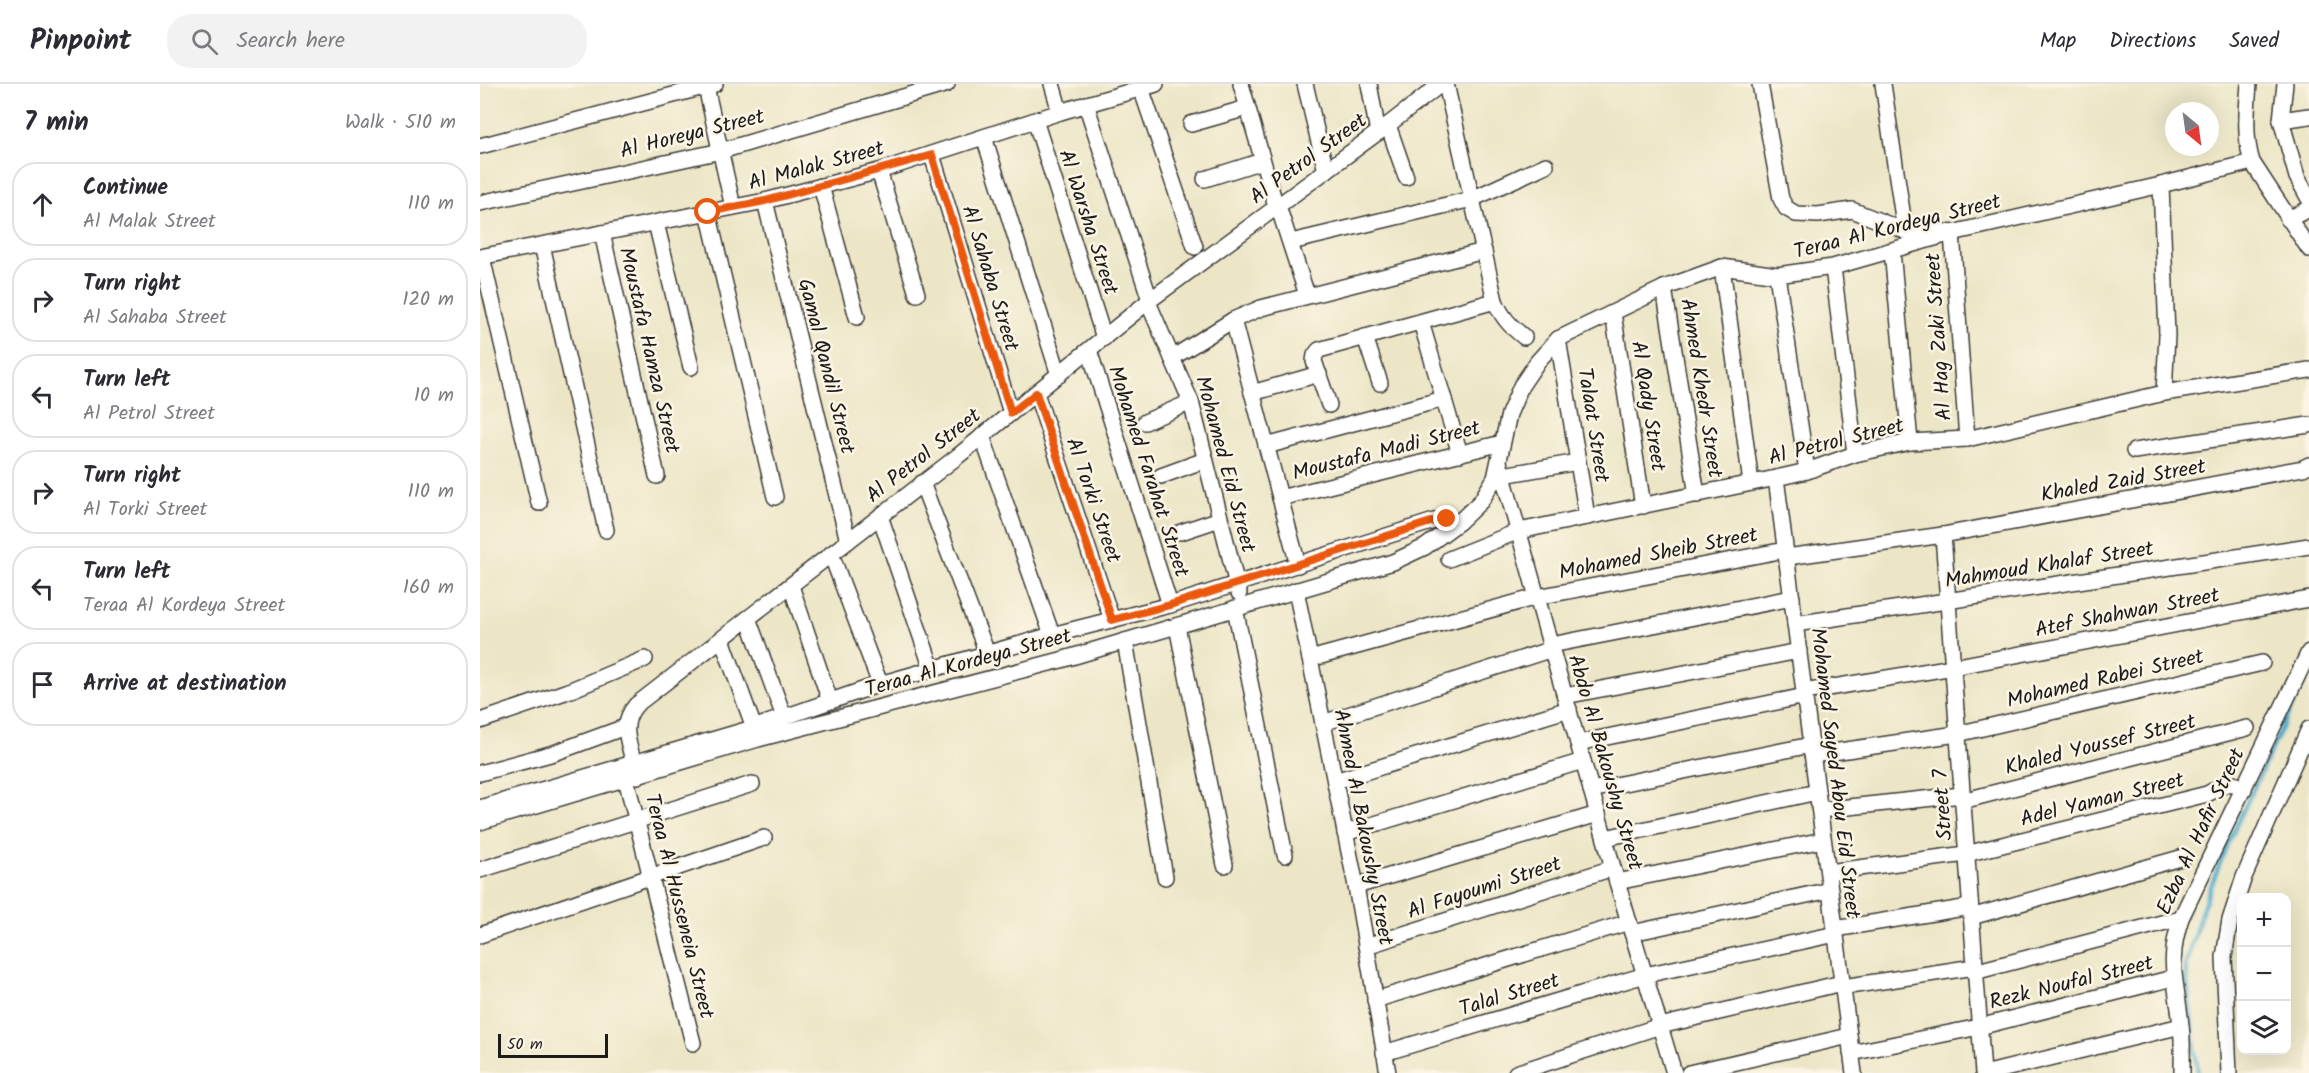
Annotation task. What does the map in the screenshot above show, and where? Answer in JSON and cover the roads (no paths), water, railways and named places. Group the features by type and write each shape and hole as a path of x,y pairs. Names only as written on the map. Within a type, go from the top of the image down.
{"street":[{"name":"Al Horeya Street","path":"480,203 721,151 947,84"},
{"path":"1052,84 1060,112"},
{"path":"1240,84 1262,161 1307,295"},
{"path":"1305,84 1326,171"},
{"path":"1369,84 1383,129 1406,177"},
{"name":"Al Petrol Street","path":"625,727 628,714 636,705 982,436 1149,301 1441,84"},
{"path":"1446,84 1496,301 1506,321 1524,337"},
{"path":"1760,84 1781,199 1786,208 1796,214 1818,215 1852,210 1905,231 1952,232"},
{"path":"1883,84 1905,231"},
{"path":"2249,84 2246,118 2248,150 2252,162 2309,249"},
{"path":"2285,84 2281,120 2297,177 2309,199"},
{"path":"480,146 711,85 721,151 733,207"},
{"path":"1149,86 1195,247"},
{"name":"Al Malak Street","path":"481,257 765,201 879,171 1060,112 1149,86"},
{"name":"Mohamed Eid Street","path":"1086,104 1149,301 1191,402 1237,584 1239,607 1285,855"},
{"path":"1191,124 1247,108"},
{"path":"2281,120 2309,116"},
{"name":"Al Warsha Street","path":"1035,120 1104,338"},
{"path":"984,137 1059,375"},
{"name":"Al Sahaba Street","path":"932,155 1011,413"},
{"path":"1205,179 1262,161"},
{"name":"Teraa Al Kordeya Street","path":"480,822 756,733 1061,660 1393,562 1425,547 1459,522 1481,501 1501,469 1502,443 1509,414 1521,386 1538,361 1558,339 1664,288 1722,267 1777,275 1833,267 1952,232 2162,185 2252,162"},
{"path":"1291,242 1472,199 1546,165"},
{"path":"879,171 917,294"},
{"path":"2162,185 2167,335 2164,393"},
{"path":"821,186 857,317"},
{"name":"Gamal Qandil Street","path":"765,201 848,541"},
{"path":"2288,219 2309,209"},
{"path":"708,212 775,498"},
{"path":"656,223 691,367"},
{"name":"Al Hag Zaki Street","path":"1952,232 1967,439"},
{"name":"Moustafa Hamza Street","path":"602,233 657,476"},
{"path":"542,245 606,530"},
{"path":"1172,358 1233,320 1261,308 1484,251"},
{"path":"1892,251 1910,442"},
{"path":"481,257 539,503"},
{"path":"1722,267 1751,483"},
{"path":"1833,267 1855,454"},
{"path":"1777,275 1807,471"},
{"name":"Ahmed Khedr Street","path":"1664,288 1697,495"},
{"path":"1329,405 1314,361 1316,352 1496,301"},
{"name":"Al Qady Street","path":"1613,313 1643,506"},
{"path":"1233,320 1298,565"},
{"path":"1421,322 1460,454"},
{"path":"1365,337 1380,383"},
{"name":"Talaat Street","path":"1558,339 1587,517"},
{"name":"Mohamed Farahat Street","path":"1089,350 1170,605"},
{"name":"Al Petrol Street","path":"1449,559 1519,531 1807,471 1855,454 1910,442 1967,439 2164,393 2309,370"},
{"path":"1252,393 1319,374"},
{"name":"Al Torki Street","path":"1036,393 1112,620"},
{"path":"1266,446 1444,399"},
{"path":"1145,422 1191,402"},
{"path":"2134,451 2309,425"},
{"path":"982,436 1052,634"},
{"name":"Moustafa Madi Street","path":"1280,498 1502,443"},
{"path":"1161,476 1205,460"},
{"path":"1501,469 1578,462"},
{"name":"Khaled Zaid Street","path":"1786,554 1943,535 2291,471 2309,465"},
{"name":"Abdo Al Bakoushy Street","path":"1501,469 1615,875 1674,1073"},
{"name":"Mohamed Sayed Abou Eid Street","path":"1776,478 1854,1073"},
{"path":"922,483 987,653"},
{"path":"880,516 932,669"},
{"path":"1181,532 1220,519"},
{"name":"Teraa Al Kordeya Street","path":"756,733 784,717 880,684 1052,634 1170,605 1434,521 1447,519 1459,522"},
{"name":"Street 7","path":"1943,535 1983,1073"},
{"name":"Mahmoud Khalaf Street","path":"1795,624 2309,546"},
{"path":"831,554 880,684"},
{"name":"Mohamed Sheib Street","path":"1310,659 1538,597 1786,554"},
{"path":"791,586 830,701"},
{"name":"Ahmed Al Bakoushy Street","path":"1296,590 1346,833 1388,1073"},
{"path":"1323,723 1552,647 1792,598"},
{"name":"Atef Shahwan Street","path":"1578,743 1804,694 2309,599"},
{"path":"748,618 784,717"},
{"path":"1177,626 1225,865"},
{"path":"722,639 756,733"},
{"path":"1125,641 1165,877"},
{"path":"1335,781 1567,703 1799,651"},
{"name":"Ezba Al Hafir Street","path":"2182,1073 2181,1026 2173,978 2173,947 2181,918 2309,652"},
{"path":"480,721 571,690 645,660"},
{"name":"Mohamed Rabei Street","path":"1591,790 1812,750 1957,734 2262,663"},
{"path":"480,773 554,753 625,727 633,772"},
{"name":"Khaled Youssef Street","path":"1820,810 1962,798 2247,728"},
{"path":"2229,1073 2224,957 2230,920 2244,877 2309,729"},
{"path":"1346,833 1583,761"},
{"name":"Teraa Al Kordeya Street","path":"480,808 633,772"},
{"name":"Teraa Al Husseneia Street","path":"633,772 637,820 693,1043"},
{"name":"Adel Yaman Street","path":"1828,872 1966,854 2207,794 2229,783 2244,789"},
{"path":"480,870 752,784"},
{"path":"1605,838 1817,792"},
{"path":"1356,886 1598,814"},
{"path":"480,935 764,838"},
{"name":"Al Fayoumi Street","path":"1366,946 1615,875 1824,840"},
{"name":"Talal Street","path":"1384,1053 1645,975 1835,932 1970,912 2184,856"},
{"path":"1375,1000 1631,927 1830,891"},
{"path":"1516,1073 1660,1026 1842,985 1974,970 2181,918"},
{"name":"Rezk Noufal Street","path":"1851,1053 1979,1026 2173,978"},
{"path":"1988,1073 2181,1026"},
{"path":"1689,1073 1849,1036"}],"waterway":[{"path":"2198,1073 2185,966 2203,907 2227,845 2309,670"}]}
